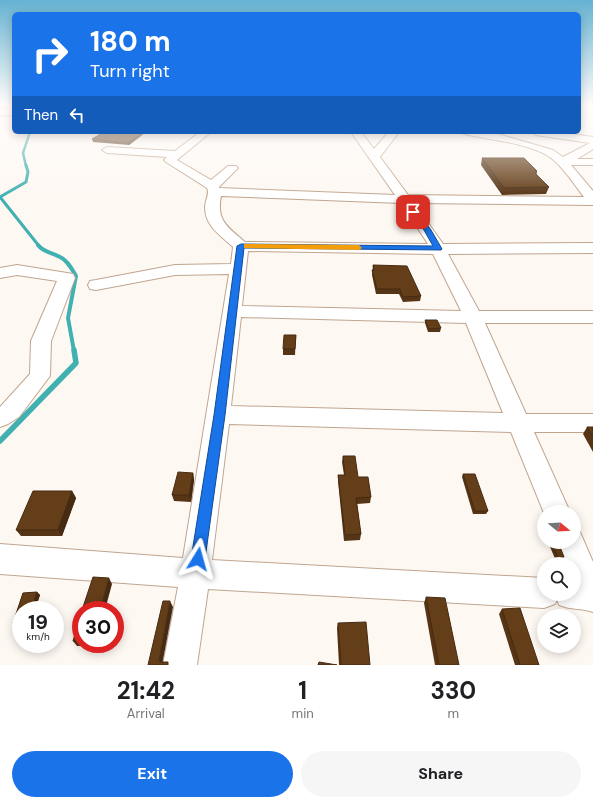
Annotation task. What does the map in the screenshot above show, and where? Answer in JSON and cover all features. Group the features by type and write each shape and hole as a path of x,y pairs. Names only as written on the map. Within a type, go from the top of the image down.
{"street":[{"path":"201,135 170,160 213,189 404,199 593,200"},
{"path":"358,135 427,230 438,249 473,317 554,505"},
{"path":"374,157 392,135"},
{"path":"488,135 548,152 562,162 593,200"},
{"path":"538,135 548,152"},
{"path":"558,135 593,140"},
{"path":"562,162 593,145"},
{"path":"108,150 178,154"},
{"path":"562,162 593,162"},
{"path":"180,665 196,574 219,415 239,257 215,222 212,206 213,189 232,168"},
{"path":"96,284 239,257 438,249 593,248"},
{"path":"0,273 17,270 66,278 41,341 40,376 11,411 0,418"},
{"path":"232,311 473,317 593,317"},
{"path":"219,415 519,423 593,423"},
{"path":"572,549 587,595"},
{"path":"0,559 196,574 537,593"}],"building":[{"path":"99,135 139,135 128,143 92,139"},
{"path":"482,158 524,158 537,171 535,171 537,173 535,173 549,187 504,188"},
{"path":"373,265 407,266 421,296 403,297 400,289 377,289 372,270 374,270"},
{"path":"425,320 437,320 441,328 429,329"},
{"path":"284,335 296,335 295,349 283,349"},
{"path":"587,427 593,427 593,437"},
{"path":"343,456 355,456 358,477 368,477 371,497 356,498 361,534 345,535 338,475 345,475"},
{"path":"178,472 193,473 189,495 172,495"},
{"path":"463,474 475,474 488,511 475,511"},
{"path":"33,491 72,491 58,530 16,530"},
{"path":"554,549 561,549 564,557 558,557"},
{"path":"93,577 109,578 103,601 85,601"},
{"path":"37,592 34,601 20,601 23,593"},
{"path":"426,597 445,598 459,665 439,665"},
{"path":"163,601 170,601 159,660 160,662 168,662 168,665 148,665"},
{"path":"520,608 539,665 520,665 502,609"},
{"path":"366,622 370,665 341,665 338,623"},
{"path":"319,662 337,665 318,665"}],"waterway":[{"path":"26,166 23,153 29,135"},
{"path":"26,165 28,172 26,182 0,197 39,246"},
{"path":"39,246 43,250 63,258 76,276 68,318 74,351"},
{"path":"0,441 76,363 74,350"}],"slow traffic":[{"path":"247,246 359,248"}],"route":[{"path":"198,559 219,415 241,246 438,249 427,230 413,212"}]}
